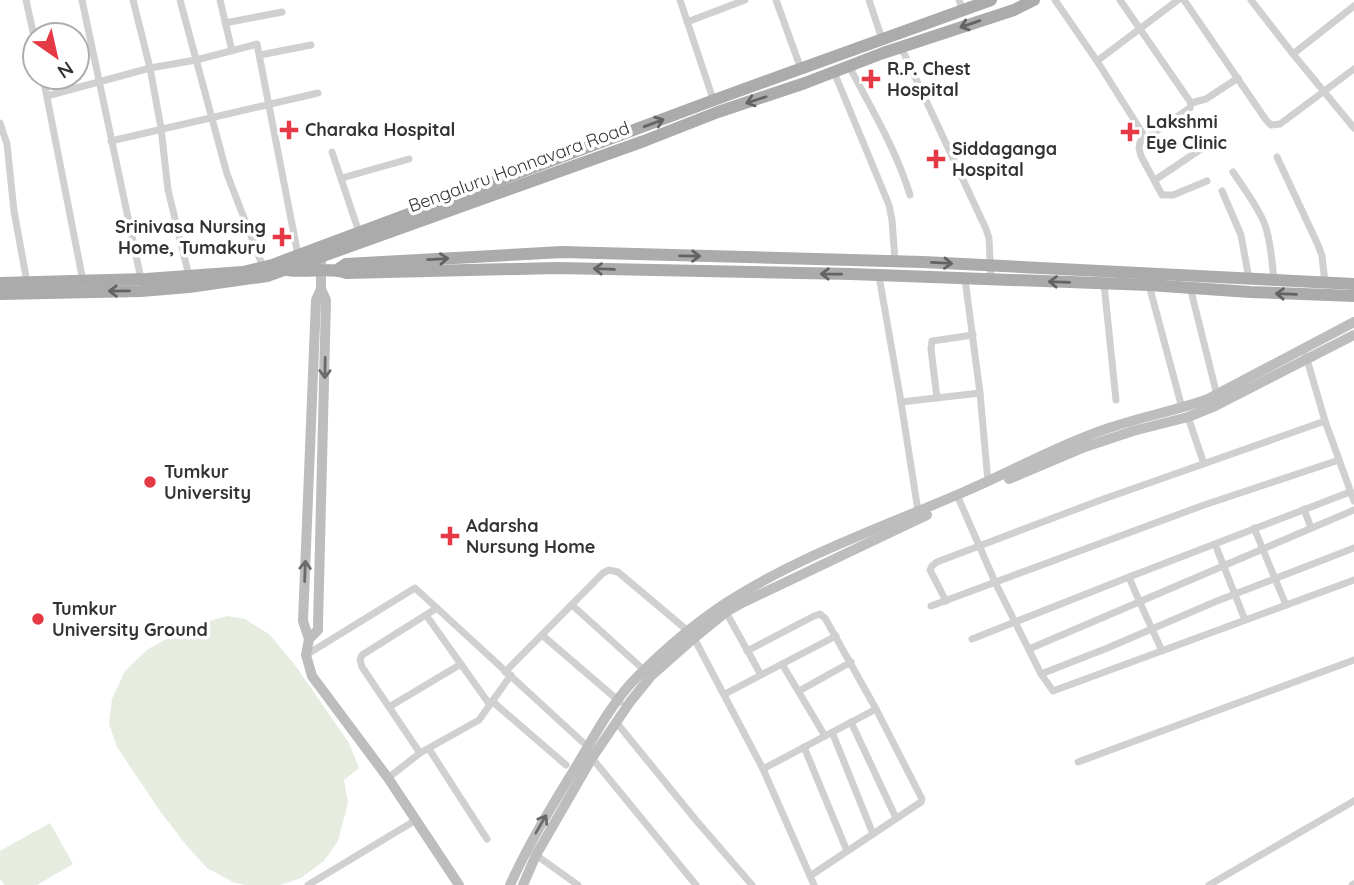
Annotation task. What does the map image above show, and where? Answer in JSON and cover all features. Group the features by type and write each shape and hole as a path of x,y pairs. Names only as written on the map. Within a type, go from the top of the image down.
{"main road":[{"name":"Bengaluru Honnavara Road","path":"0,283 27,282 141,291 267,276 275,267 298,255 373,238 643,141 801,69 882,39 961,5 991,0"},
{"name":"Bengaluru Honnavara Road","path":"0,293 275,267 321,251 359,232 716,106 806,83 1034,0"},
{"path":"365,263 359,252 373,238"},
{"path":"321,251 321,289 316,300 303,621 309,639 306,655 312,676 388,778 459,885"},
{"path":"337,270 346,264 562,252 990,265 1354,296"},
{"path":"275,267 299,272 337,270 346,273 557,268 1149,285 1249,279 1354,284"},
{"path":"523,885 590,752 616,722 622,704 691,634 742,603 870,542 1039,456 1087,435 1127,422 1215,407 1354,322"},
{"path":"510,885 540,826 644,670 726,603 768,579 863,534 1085,447 1185,412 1305,354 1354,335"}],"street":[{"path":"26,0 31,21"},
{"path":"82,0 141,279"},
{"path":"133,0 150,68 161,128 168,190 189,276"},
{"path":"180,0 230,183 275,267"},
{"path":"220,0 232,51"},
{"path":"680,0 716,106"},
{"path":"687,22 732,2 744,0"},
{"path":"776,0 801,69"},
{"path":"869,0 882,39"},
{"path":"1055,0 1145,137"},
{"path":"1120,0 1191,103 1190,108 1145,137 1139,148 1162,195 1173,195 1207,181"},
{"path":"1097,61 1178,0"},
{"path":"1184,0 1271,125 1280,124 1354,69"},
{"path":"1251,0 1354,128"},
{"path":"1293,54 1354,7 1346,0"},
{"path":"225,23 282,12"},
{"path":"47,96 150,68 196,60 257,44 298,255"},
{"path":"260,55 311,45"},
{"path":"901,47 986,229 989,238 991,280"},
{"path":"849,66 894,151 910,195"},
{"path":"834,72 889,205 895,261"},
{"path":"1191,103 1206,99 1238,78"},
{"path":"46,91 84,286"},
{"path":"111,141 318,93"},
{"path":"0,123 7,144 14,211 27,282"},
{"path":"1155,180 1210,143"},
{"path":"331,152 359,232"},
{"path":"1277,157 1314,233 1322,256 1325,283"},
{"path":"342,178 409,159"},
{"path":"1233,172 1264,223 1269,239 1274,280"},
{"path":"1222,191 1241,235 1249,279"},
{"path":"879,276 918,511"},
{"path":"965,279 988,482"},
{"path":"1190,282 1217,395"},
{"path":"1104,284 1116,400"},
{"path":"1149,285 1185,412 1204,464"},
{"path":"937,398 932,341 973,335"},
{"path":"1305,354 1325,421 1354,501"},
{"path":"901,402 980,393"},
{"path":"946,601 930,570 932,566 979,545 1325,421"},
{"path":"931,606 1204,505 1339,460"},
{"path":"972,639 1350,492"},
{"path":"958,498 995,582 1041,674 1053,691 1354,580"},
{"path":"1304,509 1311,528"},
{"path":"1029,649 1354,510"},
{"path":"1254,528 1286,605"},
{"path":"1215,544 1245,620"},
{"path":"1041,674 1354,548"},
{"path":"388,778 420,753 479,720 508,673 542,635 603,573 609,570 618,572 691,634 763,769 814,885"},
{"path":"1129,577 1162,651"},
{"path":"306,655 415,587 590,752 696,885"},
{"path":"572,605 644,670"},
{"path":"420,753 362,667 360,660 362,655 437,608"},
{"path":"726,612 761,676"},
{"path":"747,651 814,616 820,614 825,618 851,662 922,799 810,876"},
{"path":"426,615 491,703 566,765"},
{"path":"542,635 622,704"},
{"path":"725,694 836,636"},
{"path":"1078,762 1354,660"},
{"path":"799,691 851,662"},
{"path":"389,707 461,664"},
{"path":"782,664 828,734 873,834"},
{"path":"763,769 876,709"},
{"path":"616,722 752,885"},
{"path":"851,722 896,818"},
{"path":"804,747 847,851"},
{"path":"429,749 487,839"},
{"path":"1209,885 1354,801"},
{"path":"308,885 416,820"},
{"path":"536,855 576,885"}],"shaded area":[{"path":"227,616 245,619 269,634 295,665 349,743 359,768 344,780 348,803 338,841 324,861 301,878 280,885 235,883 207,868 160,811 117,747 109,724 112,699 125,671 148,649 191,626"},
{"path":"50,823 73,864 37,885 4,885 0,878 0,851"}],"place":[{"name":"R.P. Chest Hospital","path":"871,79"},
{"name":"Charaka Hospital","path":"289,130"},
{"name":"Lakshmi Eye Clinic","path":"1130,132"},
{"name":"Siddaganga Hospital","path":"936,159"},
{"name":"Srinivasa Nursing Home, Tumakuru","path":"282,237"},
{"name":"Tumkur University","path":"150,482"},
{"name":"Adarsha Nursung Home","path":"450,536"},
{"name":"Tumkur University Ground","path":"38,619"}]}
